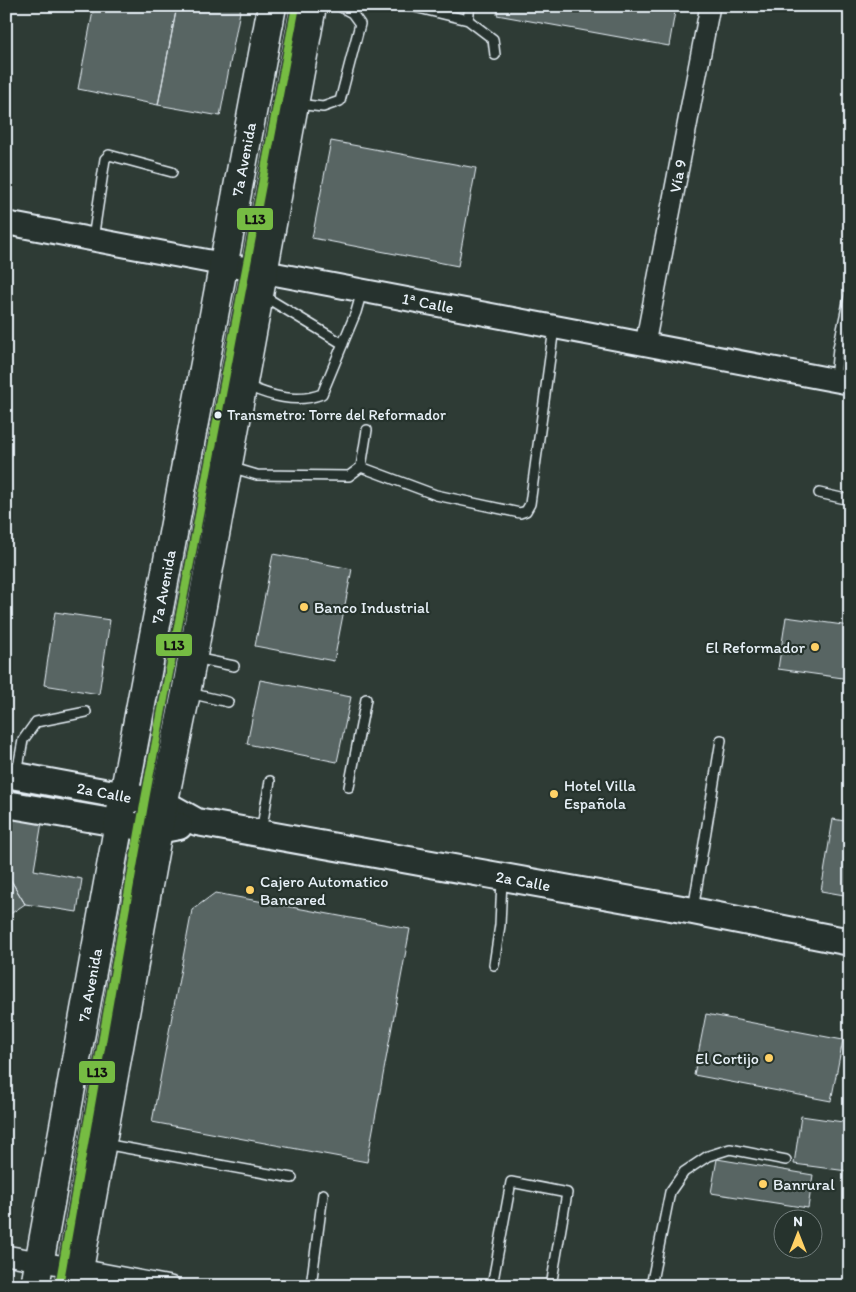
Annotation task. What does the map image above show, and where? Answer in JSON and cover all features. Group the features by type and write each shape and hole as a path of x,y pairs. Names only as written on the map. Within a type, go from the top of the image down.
{"main road":[{"name":"7a Avenida","path":"59,1276 101,1144 144,799 186,693 243,384 248,275 272,6"},
{"name":"7a Avenida","path":"59,1276 144,799 248,275 294,104 312,6"},
{"name":"2a Calle","path":"12,775 144,799 197,822 693,911 850,942"},
{"name":"2a Calle","path":"6,804 139,827 197,822"}],"street":[{"name":"Vía 9","path":"645,344 710,6"},
{"name":"1ª Calle","path":"6,223 93,240 248,275 362,291 843,382"},
{"path":"6,1255 59,1276 170,1286"}],"lane":[{"path":"296,6 248,275 343,344"},
{"path":"294,104 324,106 340,102 360,24 352,13 339,6"},
{"path":"410,6 468,20 493,39 495,54"},
{"path":"468,20 470,6"},
{"path":"93,240 105,159 109,155 172,172"},
{"path":"243,384 270,396 309,399 322,394 356,312 362,291"},
{"path":"843,382 838,348 850,293"},
{"path":"361,467 436,495 520,513 526,511 530,504 554,327"},
{"path":"228,466 257,476 349,476 361,467 367,430"},
{"path":"819,493 850,500"},
{"path":"192,657 234,666"},
{"path":"186,693 228,702"},
{"path":"349,787 366,698"},
{"path":"12,775 23,740 36,722 86,712"},
{"path":"693,911 720,740"},
{"path":"261,834 270,781"},
{"path":"494,965 500,925 502,877"},
{"path":"101,1144 292,1178"},
{"path":"651,1286 670,1192 684,1172 708,1156 730,1149 786,1160"},
{"path":"492,1286 511,1182 567,1193 551,1286"},
{"path":"311,1286 323,1194"}],"building":[{"path":"94,6 177,6 158,105 78,89"},
{"path":"177,6 241,6 220,116 158,105"},
{"path":"498,6 676,6 669,46 497,15"},
{"path":"331,141 476,168 458,266 312,238"},
{"name":"Banco Industrial","path":"273,554 352,569 334,661 255,646"},
{"path":"55,612 110,620 99,694 44,685"},
{"name":"El Reformador","path":"786,617 850,626 850,679 778,669"},
{"path":"260,680 351,697 337,762 247,744"},
{"path":"10,817 42,822 34,870 82,879 77,912 25,904 6,872 6,839"},
{"path":"833,819 850,822 850,896 821,891"},
{"path":"6,872 25,904 6,917"},
{"path":"215,893 410,929 367,1162 152,1122 192,910"},
{"name":"El Cortijo","path":"706,1014 843,1040 831,1101 694,1075"},
{"path":"801,1116 850,1123 847,1171 794,1164"},
{"name":"Banrural","path":"717,1159 813,1175 808,1208 711,1193"}],"transit line":[{"name":"L13","path":"59,1286 145,799 296,6"}],"place":[{"name":"Transmetro: Torre del Reformador","path":"218,415"},
{"name":"Banco Industrial","path":"304,607"},
{"name":"El Reformador","path":"815,647"},
{"name":"Hotel Villa Española","path":"554,794"},
{"name":"Cajero Automatico Bancared","path":"250,890"},
{"name":"El Cortijo","path":"769,1058"},
{"name":"Banrural","path":"763,1184"}]}
